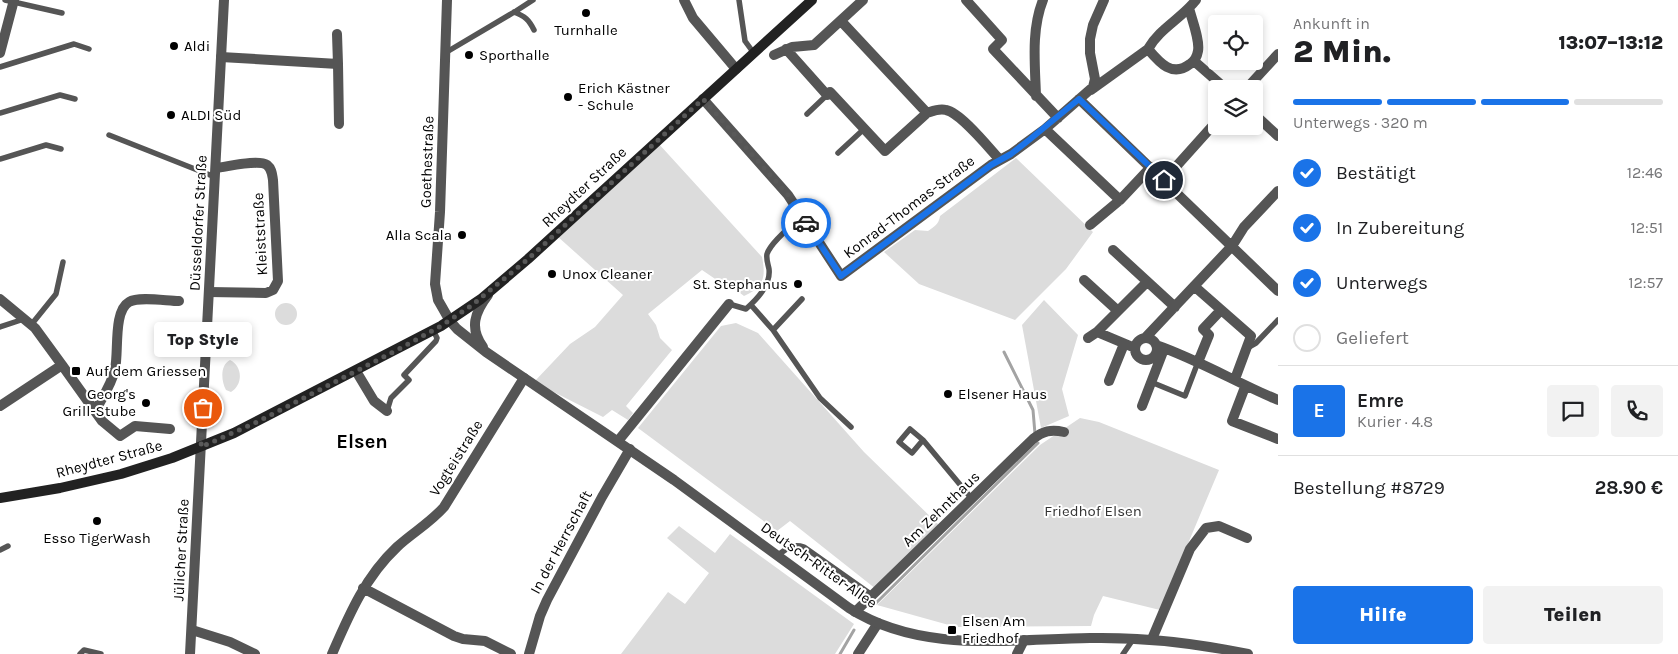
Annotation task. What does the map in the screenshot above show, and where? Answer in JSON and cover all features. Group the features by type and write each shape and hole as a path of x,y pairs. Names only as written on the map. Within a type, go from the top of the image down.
{"main road":[{"name":"Rheydter Straße","path":"0,498 110,477 201,447 255,423 450,320 492,290 528,259 812,0"}],"street":[{"name":"Düsseldorfer Straße","path":"201,447 224,0"},
{"name":"Goethestraße","path":"447,0 440,212 435,284 438,300 450,320"},
{"path":"684,0 693,18 736,69"},
{"path":"774,56 792,47 814,45 863,0"},
{"path":"966,0 1002,40 993,49 1058,118"},
{"path":"1036,96 1035,47 1038,23 1044,0"},
{"path":"1090,90 1095,80 1090,49 1090,35 1104,0"},
{"path":"0,54 11,1"},
{"path":"1148,49 1158,61 1171,69 1181,69 1194,61 1198,53 1198,47 1193,4"},
{"name":"Konrad-Thomas-Straße","path":"802,216 841,276 1000,160 1011,154 1058,118 1090,90 1148,49 1158,35 1193,4"},
{"path":"841,21 927,113"},
{"path":"338,34 339,124"},
{"path":"786,50 827,95 830,92 885,151 927,113 943,109 961,118 1000,160"},
{"path":"1254,80 1278,54"},
{"path":"221,57 338,64"},
{"path":"1194,61 1216,80"},
{"path":"703,99 788,195 802,216"},
{"path":"1079,99 1278,291"},
{"path":"1263,122 1278,136"},
{"path":"1044,129 1120,200"},
{"path":"1164,180 1208,131"},
{"name":"Kleiststraße","path":"209,292 266,293 273,290 278,281 273,180 270,169 259,162 215,173"},
{"path":"1090,225 1120,200 1151,167"},
{"path":"1160,346 1154,357 1146,360 1138,356 1135,348 1138,340 1146,337 1175,307 1232,246 1244,227 1278,191"},
{"path":"1113,250 1175,307"},
{"path":"1084,280 1118,311"},
{"path":"1135,348 1092,335 1147,282"},
{"path":"1194,286 1252,336 1234,379"},
{"name":"Deutsch-Ritter-Allee","path":"486,352 476,336 474,324 479,308 492,290"},
{"path":"0,299 28,322 102,421 120,436 135,426 170,429"},
{"path":"95,411 115,371 119,317 123,307 128,302 137,299 179,302"},
{"path":"618,441 729,304"},
{"path":"1198,362 1209,335 1203,329 1220,310"},
{"name":"Deutsch-Ritter-Allee","path":"450,320 456,329 486,352 618,441 855,612 878,623 910,634 949,641 1134,638 1190,643 1248,654"},
{"path":"1146,337 1160,346 1234,379 1245,387 1278,400"},
{"path":"1109,381 1124,344"},
{"path":"1142,406 1151,382 1160,346"},
{"path":"0,406 62,365"},
{"path":"356,371 374,401 387,411"},
{"name":"Vogteistraße","path":"332,654 363,588 390,554 444,507 524,378"},
{"path":"1245,387 1232,421 1278,439"},
{"name":"Am Zehnthaus","path":"855,612 1033,439 1048,430 1064,432"},
{"name":"Jülicher Straße","path":"190,654 201,447"},
{"name":"In der Herrschaft","path":"529,654 540,616 547,600 602,497 630,450"},
{"path":"1152,639 1190,549 1206,528 1219,526 1247,538"},
{"path":"363,588 454,636 461,639 485,641 511,654"},
{"path":"858,654 878,623"},
{"path":"192,630 230,642 255,654"},
{"path":"1017,654 1024,640"}],"lane":[{"path":"445,53 532,0"},
{"path":"739,0 745,41 753,52"},
{"path":"11,1 62,13"},
{"path":"514,12 530,21 534,30"},
{"path":"0,66 74,44 89,49"},
{"path":"0,113 60,95 74,99"},
{"path":"806,114 827,95"},
{"path":"838,153 864,129"},
{"path":"109,135 215,173"},
{"path":"0,159 46,145 60,149"},
{"path":"729,304 746,309 762,292 768,278 767,257 770,248 802,216"},
{"path":"0,327 28,322 56,294 63,262"},
{"path":"774,330 802,299"},
{"path":"750,305 774,330 818,395 851,427"},
{"path":"1247,347 1256,343 1278,320"},
{"path":"387,411 391,398 409,380 404,375 436,341 437,338 433,330"},
{"path":"1151,382 1185,396 1198,362"},
{"path":"923,440 972,498"},
{"path":"0,550 8,546"},
{"path":"777,556 791,546 804,547 872,595"},
{"path":"1123,654 1134,638"},
{"path":"80,654 84,650 101,654"}],"green space":[{"path":"658,143 762,257 764,270 762,281 756,289 744,296 702,270 648,314 656,325 660,338 672,350 626,406 633,413 628,420 612,410 603,417 534,382 570,344 595,327 623,295 557,236"},
{"path":"1016,158 1093,232 1066,269 1015,320 919,284 884,252 915,230 928,231 937,223 940,216"},
{"path":"1044,300 1078,335 1062,389 1069,416 1041,428 1022,325"},
{"path":"286,303 294,306 297,314 294,322 286,325 278,322 275,314 278,306"},
{"path":"736,323 758,333 864,452 940,526 876,589 790,521 777,531 638,428 721,326"},
{"path":"230,360 237,367 240,376 238,385 231,392 226,390 222,378 224,366"},
{"name":"Friedhof Elsen","path":"1080,418 1099,422 1219,470 1160,610 1103,596 1091,626 956,627 877,605 1040,445"},
{"path":"679,526 715,553 730,534 854,624 835,654 621,654 668,592 685,604 709,573 667,538"}],"waterway":[{"path":"1004,352 1033,410 1035,434"},
{"path":"873,606 1038,443"},
{"path":"840,654 854,630"}],"way so far":[{"path":"203,408 201,447 255,423 401,348 450,320 492,290 528,259 703,99 788,195 806,223"}],"place":[{"name":"Turnhalle","path":"586,13"},
{"name":"Aldi","path":"174,46"},
{"name":"Sporthalle","path":"469,55"},
{"name":"Erich Kästner - Schule","path":"568,97"},
{"name":"ALDI Süd","path":"171,115"},
{"name":"Alla Scala","path":"462,235"},
{"name":"Unox Cleaner","path":"552,274"},
{"name":"St. Stephanus","path":"798,284"},
{"name":"Auf dem Griessen","path":"76,371"},
{"name":"Elsener Haus","path":"948,394"},
{"name":"Georg's Grill-Stube","path":"146,403"},
{"name":"Top Style","path":"203,408"},
{"name":"Esso TigerWash","path":"97,521"},
{"name":"Elsen Am Friedhof","path":"952,630"}],"district":[{"name":"Elsen","path":"362,441"}],"route":[{"path":"806,223 841,276 991,165 1011,154 1051,124 1079,99 1164,180"}]}
